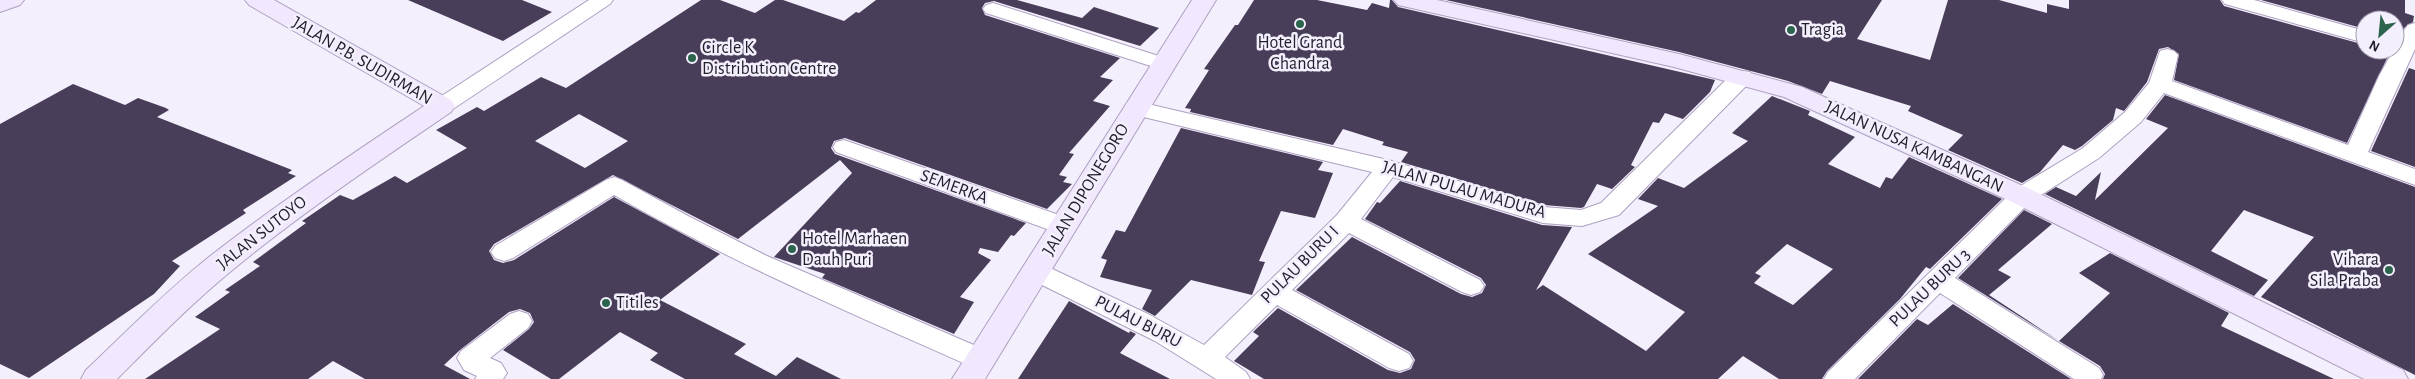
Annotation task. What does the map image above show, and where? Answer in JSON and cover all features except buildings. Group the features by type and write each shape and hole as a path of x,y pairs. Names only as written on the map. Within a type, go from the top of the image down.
{"main road":[{"path":"0,5 12,0"},
{"name":"JALAN P.B. SUDIRMAN","path":"257,0 442,106"},
{"name":"JALAN DIPONEGORO","path":"974,369 1037,272 1135,108 1204,0"},
{"name":"JALAN NUSA KAMBANGAN","path":"1406,0 1742,77 1822,104 2022,196 2392,379"},
{"name":"JALAN SUTOYO","path":"99,378 169,308 219,266 349,168 442,106"}],"street":[{"path":"442,106 604,0"},
{"path":"2232,0 2355,34"},
{"path":"993,9 1164,64"},
{"path":"2355,155 2406,41"},
{"path":"2167,55 2160,84 2415,177"},
{"name":"JALAN PULAU MADURA","path":"1135,108 1388,168 1543,215 1582,218 1610,209 1742,77"},
{"name":"PULAU BURU 3","path":"1838,379 2022,196 2091,153 2133,117 2160,84"},
{"name":"SEMERKA","path":"844,147 1064,226"},
{"name":"PULAU BURU I","path":"1207,358 1346,221 1388,168"},
{"path":"504,252 614,185 679,222 974,369"},
{"path":"1346,221 1471,286"},
{"name":"PULAU BURU","path":"1037,272 1126,314 1207,358 1236,379"},
{"path":"1938,280 2089,376"},
{"path":"1274,292 1399,361"},
{"path":"489,379 493,373 491,370 474,363 471,358 519,321"}],"place":[{"name":"Hotel Grand Chandra","path":"1300,24"},
{"name":"Tragia","path":"1791,30"},
{"name":"Circle K Distribution Centre","path":"692,58"},
{"name":"Hotel Marhaen Dauh Puri","path":"792,249"},
{"name":"Vihara Sila Praba","path":"2389,270"},
{"name":"Titiles","path":"606,303"}]}
